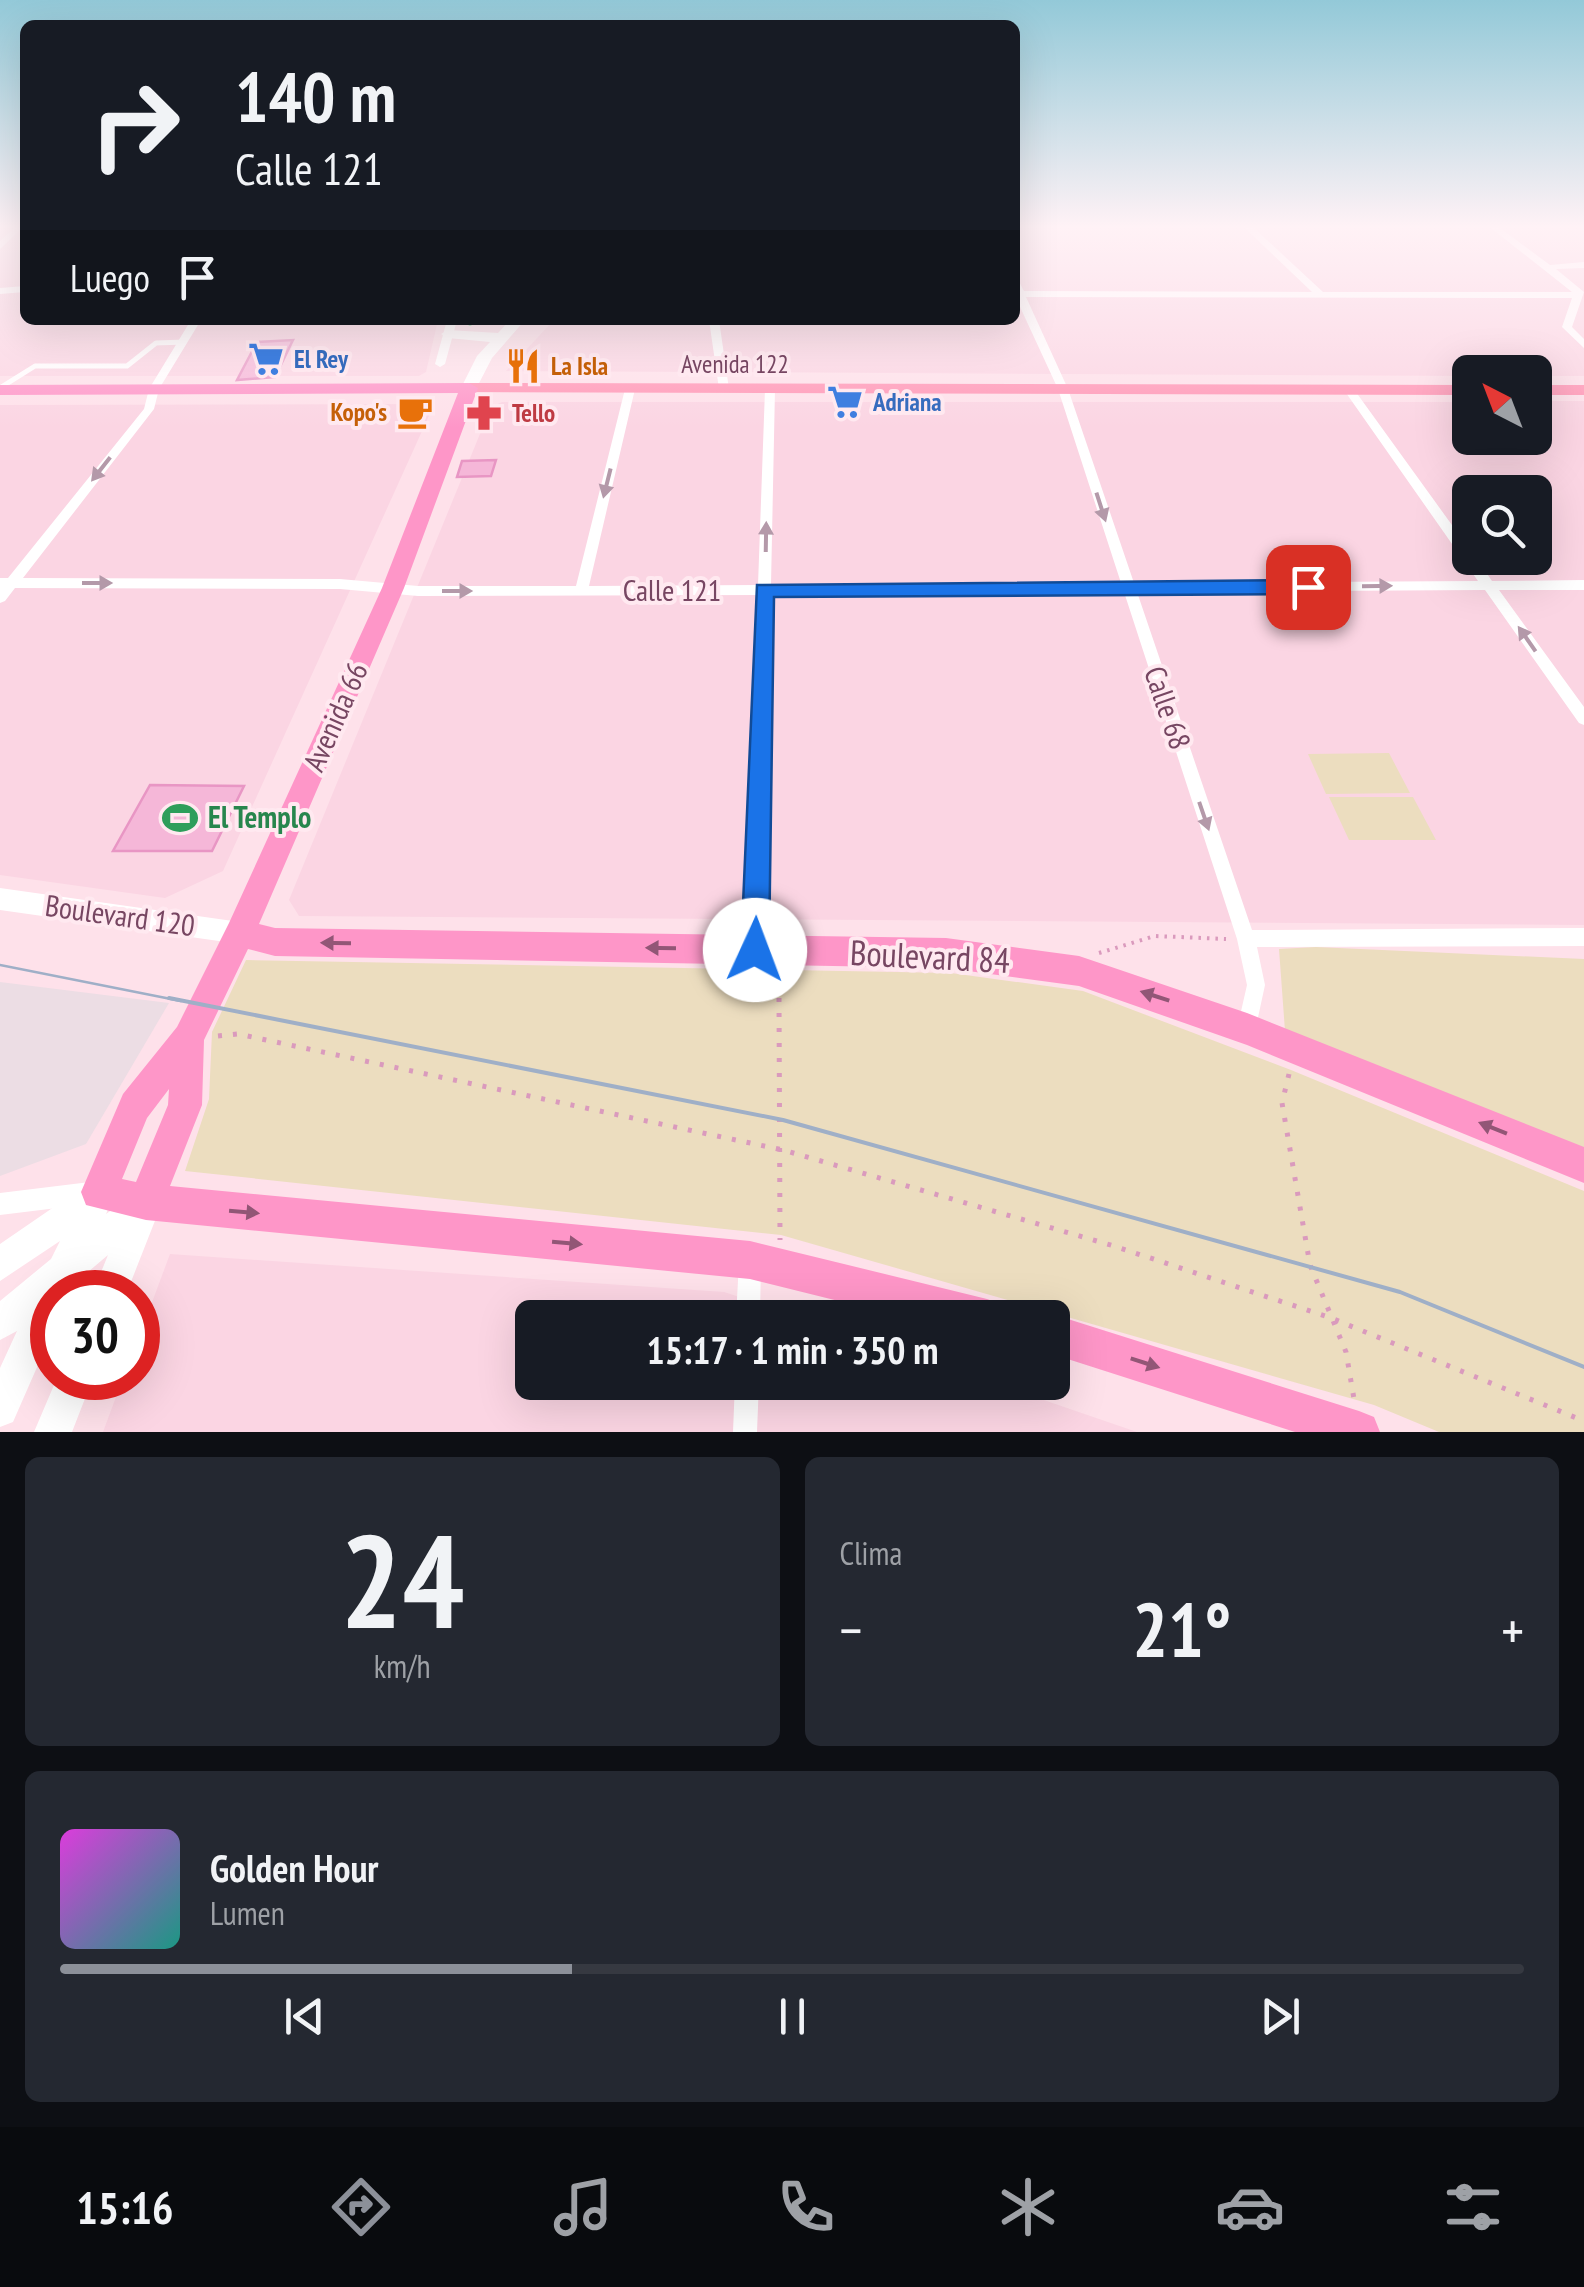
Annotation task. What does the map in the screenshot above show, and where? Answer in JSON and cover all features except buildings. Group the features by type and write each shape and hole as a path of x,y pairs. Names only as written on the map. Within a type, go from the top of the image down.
{"highway":[{"name":"Avenida 122","path":"0,389 469,388"},
{"name":"Avenida 66","path":"99,1192 135,1106 188,1038 240,933 393,588 469,388"},
{"name":"Boulevard 84","path":"240,933 275,942 946,953 1079,970 1247,1029 1584,1165"},
{"name":"Avenida 66","path":"146,1202 184,1106 188,1038"},
{"path":"99,1192 146,1202 765,1265 911,1300"},
{"path":"1070,1340 1359,1432"}],"main road":[{"path":"469,388 500,338 513,325"},
{"path":"450,327 500,338"},
{"name":"Avenida 122","path":"469,388 1452,390"},
{"path":"1552,391 1581,393"},
{"path":"0,1264 99,1192"},
{"name":"Avenida 66","path":"62,1270 99,1192"},
{"path":"67,1270 146,1202"},
{"name":"Avenida 66","path":"119,1270 146,1202"},
{"path":"0,1323 30,1300"},
{"name":"Avenida 66","path":"0,1409 30,1341"},
{"path":"54,1432 67,1400"}],"street":[{"path":"1269,295 1581,295"},
{"path":"1581,295 1566,320 1584,346"},
{"name":"Calle 68","path":"1020,296 1064,389 1246,940 1256,985 1247,1029"},
{"path":"0,598 6,583 149,409 154,389 193,325"},
{"path":"715,325 724,389"},
{"path":"440,364 450,327"},
{"path":"581,591 630,389"},
{"path":"766,950 764,590 770,389"},
{"path":"1349,390 1584,718"},
{"name":"Calle 121","path":"6,583 340,584 581,591 1584,585"},
{"name":"Boulevard 120","path":"0,899 240,933"},
{"path":"1246,940 1584,938"},
{"path":"0,1204 99,1192"},
{"path":"754,1300 765,1265"},
{"path":"745,1432 746,1400"}],"lane":[{"path":"0,389 35,366 127,366 156,343 184,342"}],"path":[{"path":"1079,970 1105,948 1154,936 1246,940"},
{"path":"765,1265 782,1150 766,950"},
{"path":"188,1038 238,1034 782,1150 1114,1246 1330,1318 1584,1421"},
{"path":"1285,1045 1291,1070 1282,1103 1310,1265 1346,1352 1359,1432"}],"shaded area":[{"path":"0,295 20,295 20,325 437,325 426,372 419,376 0,376"},
{"path":"1020,295 1584,295 1584,376 1552,376 1552,355 1452,355 1452,376 506,371 549,325 1020,325"},
{"path":"1552,401 1584,401 1584,925 299,916 289,900 491,407 502,402 1452,402 1452,455 1552,455"},
{"path":"425,404 432,409 223,871 165,898 0,875 0,405"},
{"path":"1389,753 1410,793 1326,794 1308,754"},
{"path":"1329,797 1413,797 1436,840 1349,840"},
{"path":"1316,947 1584,959 1584,1154 1285,1031 1279,949"},
{"path":"246,960 951,973 1083,991 1291,1070 1584,1191 1584,1432 1439,1432 1374,1405 1070,1318 1070,1300 1008,1300 781,1235 185,1171 209,1099 212,1032"},
{"path":"0,982 169,1003 86,1144 0,1176"},
{"path":"170,1254 724,1292 749,1300 515,1300 515,1400 1044,1400 1137,1432 103,1432 115,1400 160,1400 160,1281"}],"tram line":[{"path":"0,965 181,1001"},
{"path":"169,998 783,1120 1400,1292 1584,1367"}],"place":[{"name":"El Rey","path":"266,359"},
{"name":"La Isla","path":"523,366"},
{"name":"Adriana","path":"845,402"},
{"name":"Kopo's","path":"415,412"},
{"name":"Tello","path":"484,413"},
{"name":"El Templo","path":"180,818"}],"route":[{"path":"755,950 764,590 1308,587"}]}
